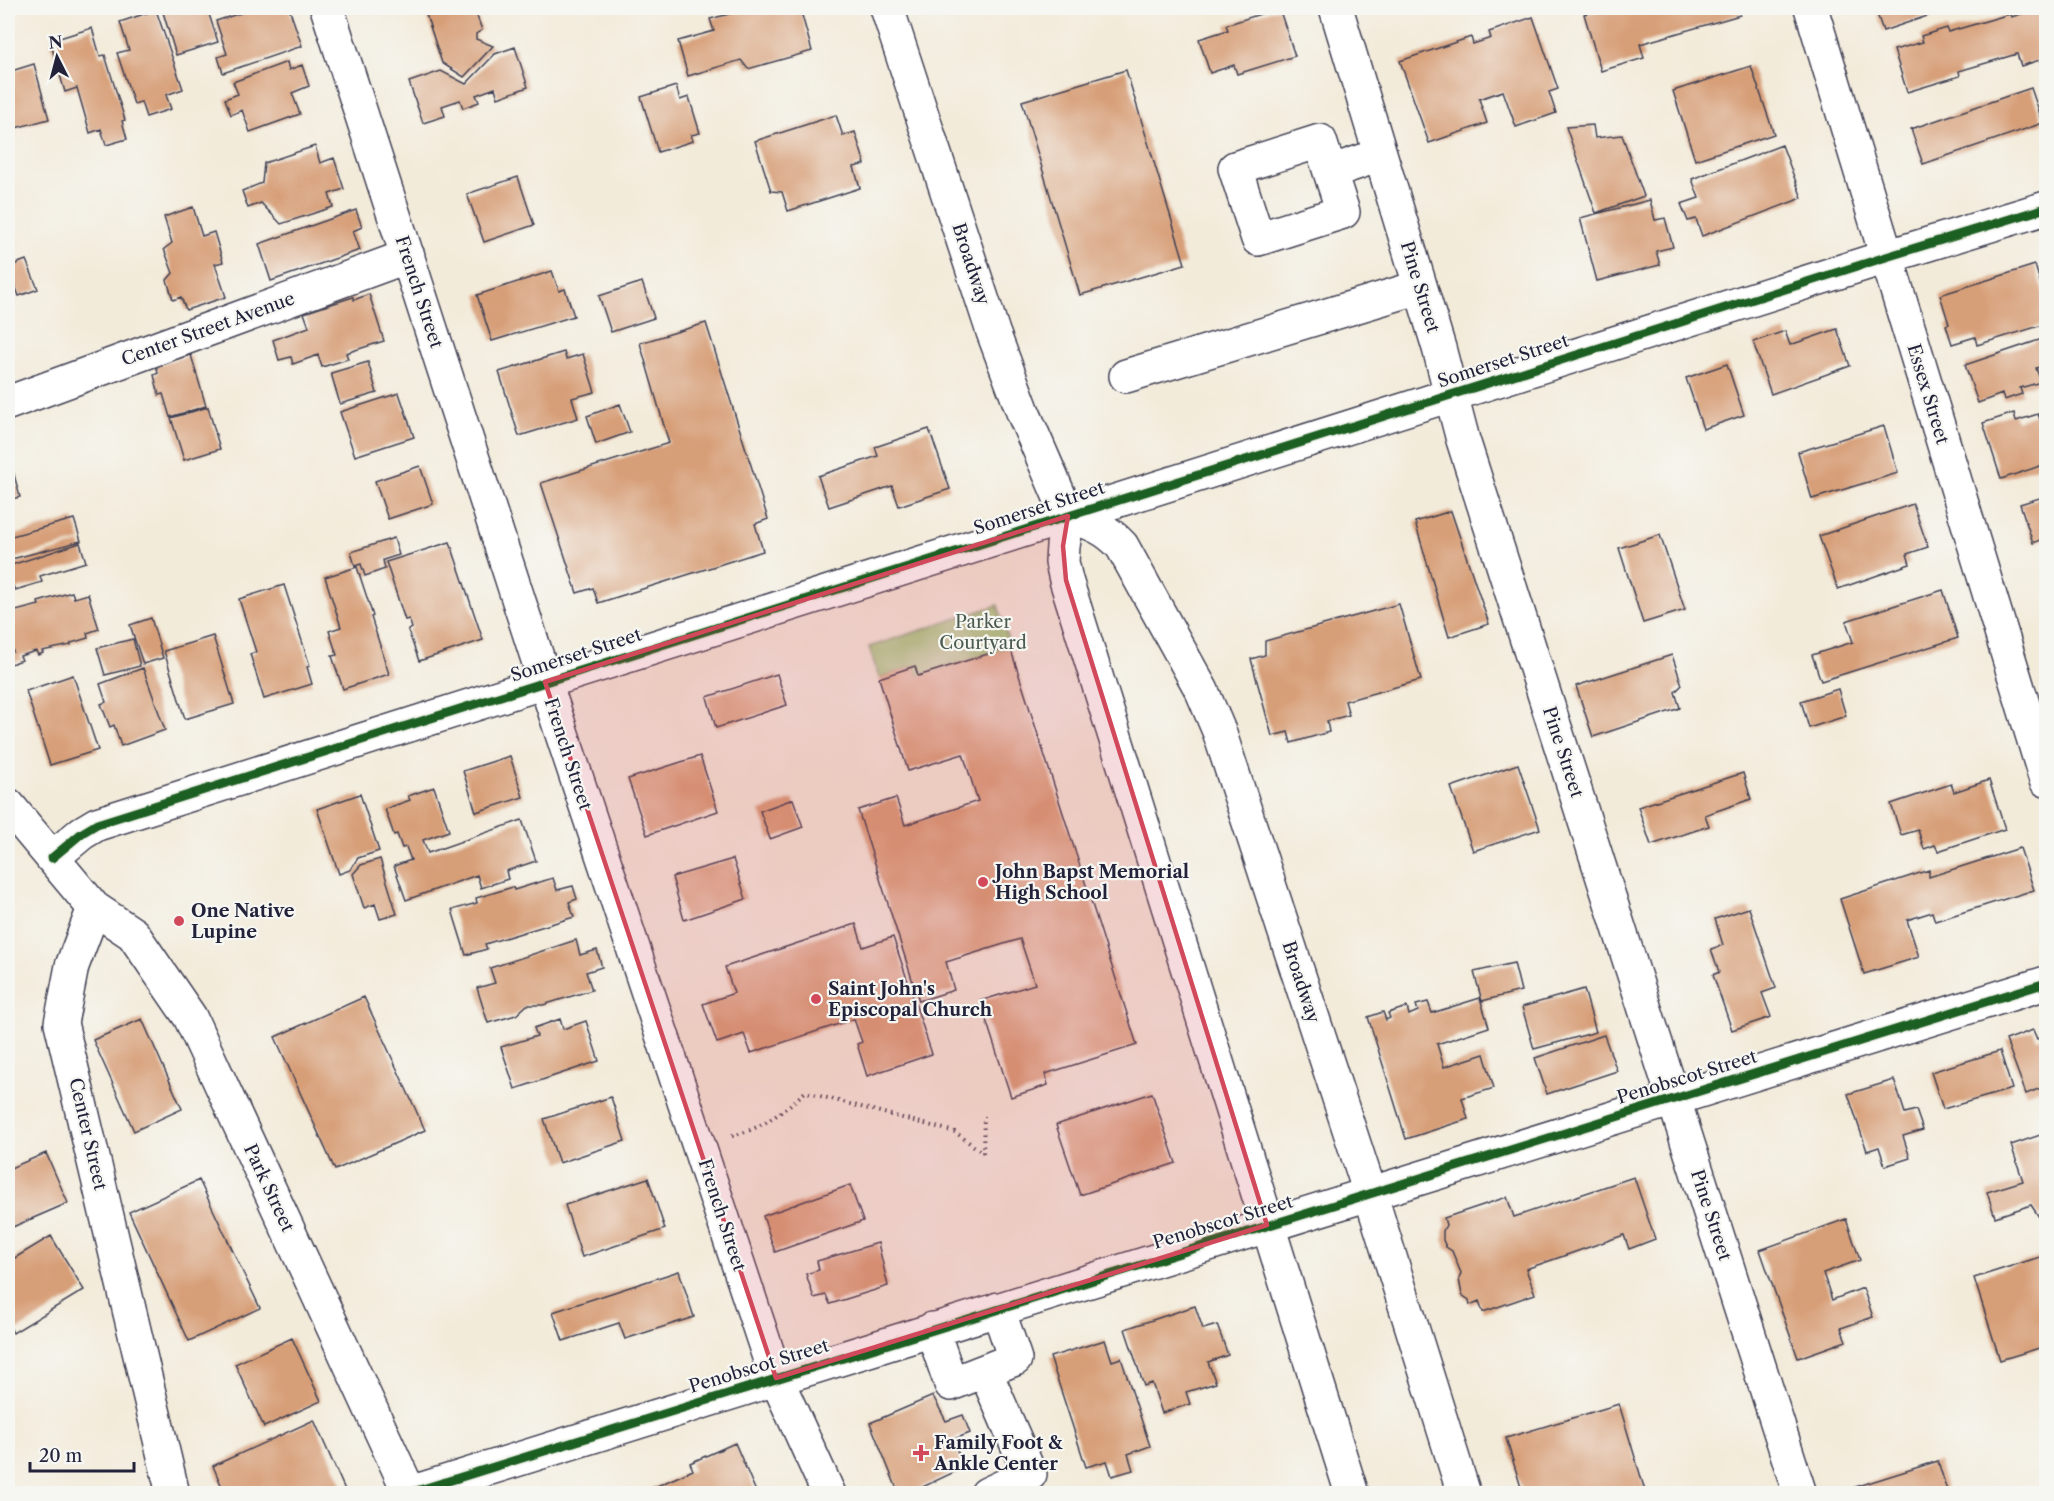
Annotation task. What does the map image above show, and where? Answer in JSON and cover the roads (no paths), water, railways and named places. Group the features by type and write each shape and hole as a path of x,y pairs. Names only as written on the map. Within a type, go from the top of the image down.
{"street":[{"name":"French Street","path":"327,8 545,682 776,1378 829,1494"},
{"name":"Broadway","path":"887,8 993,332 1023,412 1068,516 1100,527 1113,535 1122,546 1211,709 1370,1193 1464,1494"},
{"name":"Pine Street","path":"1336,8 1420,287 1463,440 1800,1494"},
{"name":"Essex Street","path":"1811,8 2046,780"},
{"path":"1330,172 1380,155"},
{"name":"Somerset Street","path":"52,858 82,833 98,824 2046,208"},
{"name":"Center Street Avenue","path":"8,403 408,256"},
{"path":"1126,376 1420,287"},
{"path":"1068,516 1062,562 1066,580 1352,1494"},
{"path":"8,805 94,908"},
{"name":"Park Street","path":"94,908 133,934 190,1017 410,1493"},
{"name":"Center Street","path":"94,908 72,966 61,1023 173,1494"},
{"name":"Penobscot Street","path":"410,1493 2046,983"},
{"path":"932,1329 951,1384 1015,1359 998,1309"},
{"path":"985,1371 1030,1474 987,1494"}],"place":[{"name":"John Bapst Memorial High School","path":"983,882"},
{"name":"One Native Lupine","path":"179,921"},
{"name":"Saint John's Episcopal Church","path":"816,999"},
{"name":"Family Foot & Ankle Center","path":"921,1453"}],"park label":[{"name":"Parker Courtyard","path":"983,632"}]}
